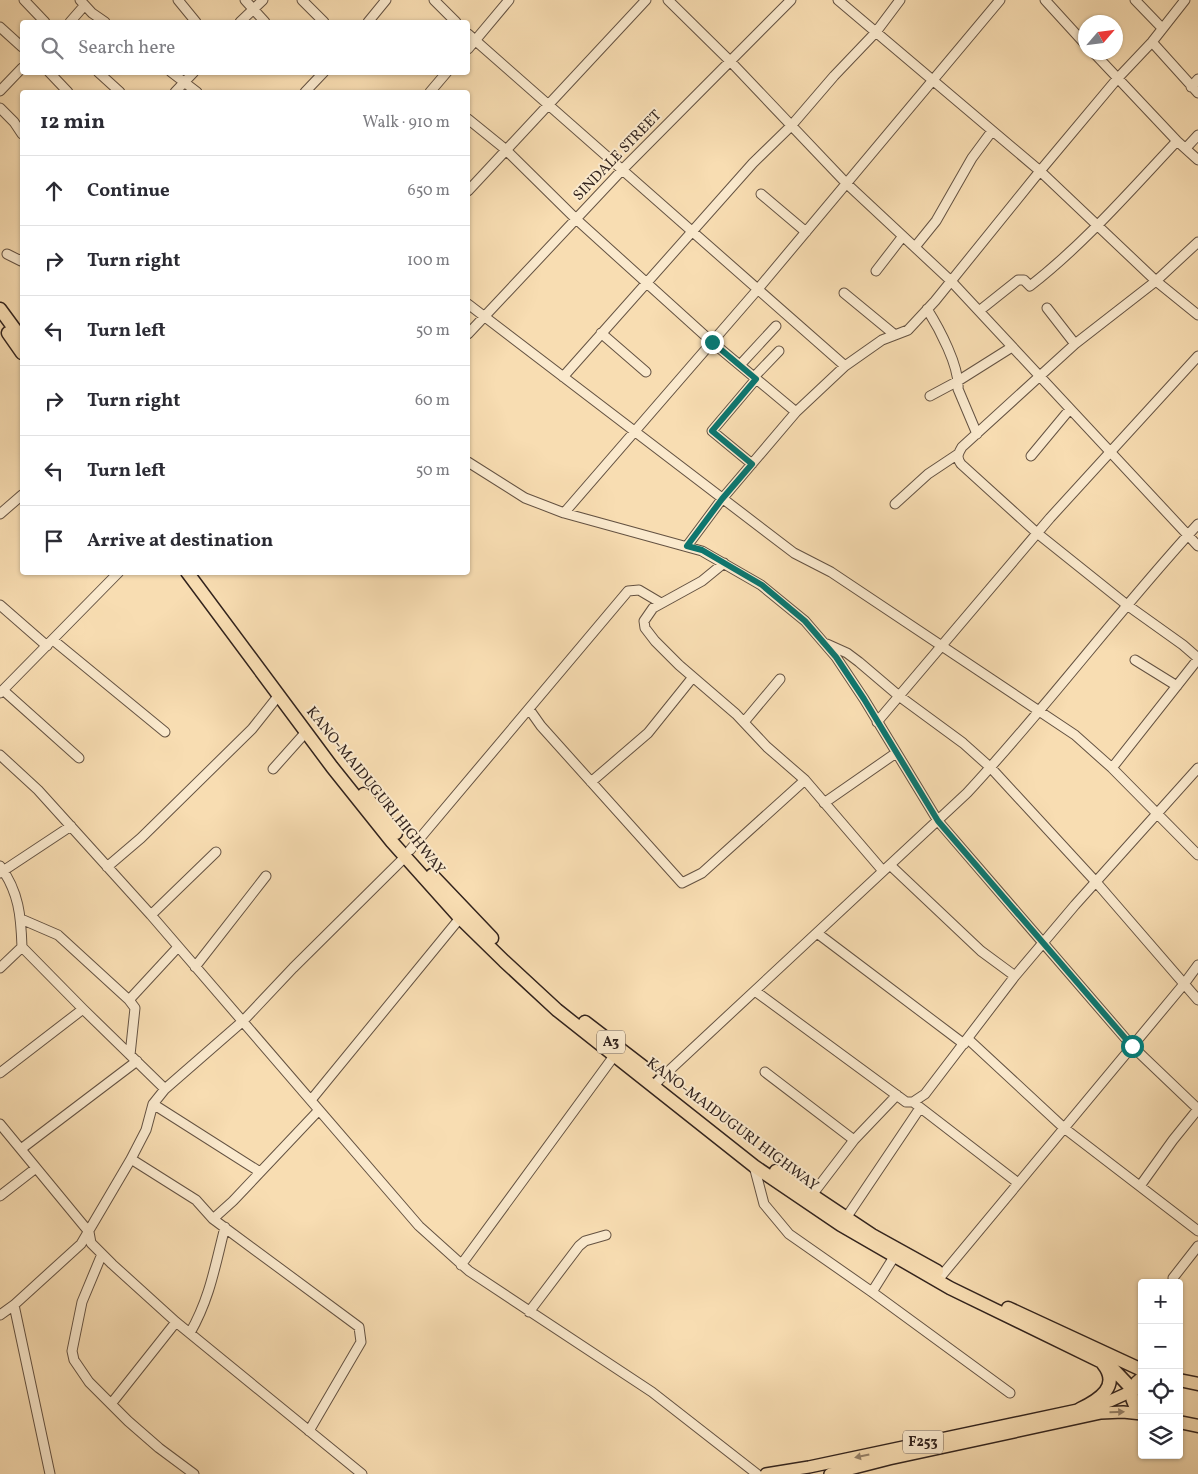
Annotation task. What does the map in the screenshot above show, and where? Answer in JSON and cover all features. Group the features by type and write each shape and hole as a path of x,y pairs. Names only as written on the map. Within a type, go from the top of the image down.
{"highway":[{"path":"0,309 20,336"},
{"path":"0,323 20,350"},
{"name":"KANO-MAIDUGURI HIGHWAY","path":"189,575 372,818 534,977 754,1166 841,1226 894,1257 1140,1369"},
{"name":"KANO-MAIDUGURI HIGHWAY","path":"200,575 408,853 460,918 535,990 614,1056 657,1083 759,1159 846,1218 940,1278 1031,1329 1102,1362 1115,1371 1132,1390"},
{"path":"1080,1409 1101,1397 1108,1388 1109,1373 1102,1362"},
{"path":"1132,1390 1133,1385 1138,1381"},
{"path":"1183,1381 1198,1384"},
{"name":"A3","path":"1132,1390 1134,1404 1138,1408"},
{"path":"1183,1423 1197,1426"}],"main road":[{"name":"F253","path":"766,1474 792,1472 1080,1409 1110,1401 1132,1390"},
{"name":"F253","path":"830,1474 1101,1413 1138,1413"}],"street":[{"path":"24,0 43,20"},
{"path":"178,0 194,20"},
{"path":"245,0 263,20"},
{"path":"242,20 263,0"},
{"path":"302,0 322,20"},
{"path":"374,20 386,0"},
{"path":"434,0 454,20"},
{"path":"509,0 471,37 845,366"},
{"path":"470,190 646,0"},
{"path":"668,0 730,61 846,183 951,281 1198,546"},
{"name":"SINDALE STREET","path":"470,332 622,170 791,0"},
{"path":"838,0 1040,171 1156,281 1198,315"},
{"path":"562,377 753,163 791,126 834,76 876,32 900,0"},
{"path":"564,513 758,290 1000,0"},
{"path":"1045,0 1078,36"},
{"path":"1135,0 1162,28"},
{"path":"687,546 722,499 796,412 845,366 882,340 908,330 927,310 1040,171 1117,80 1152,42 1185,0"},
{"path":"71,20 82,3 103,20"},
{"path":"0,27 20,45"},
{"path":"1152,42 1195,90"},
{"path":"1100,60 1117,80 1198,160"},
{"path":"0,91 20,70"},
{"path":"51,75 66,90"},
{"path":"101,75 118,90"},
{"path":"175,75 194,90"},
{"path":"177,90 191,75"},
{"path":"306,90 317,75"},
{"path":"435,90 445,75"},
{"path":"1195,90 1198,79"},
{"path":"0,108 20,131"},
{"path":"470,120 712,342 796,412"},
{"path":"915,247 936,221 972,158 992,131"},
{"path":"1186,148 1198,135"},
{"path":"979,311 1018,280 1024,280 1030,286 1046,274 1097,225 1177,141"},
{"path":"761,194 806,232"},
{"path":"876,271 903,236"},
{"path":"895,504 928,474 958,454 962,447 1075,344 1156,281 1197,245"},
{"path":"8,254 20,260"},
{"path":"844,293 895,335"},
{"path":"470,306 794,553 831,572 1075,735 1112,768 1198,855"},
{"path":"1047,308 1075,344"},
{"path":"927,310 944,340 958,381 958,389 977,434"},
{"path":"740,365 776,326"},
{"path":"601,333 646,372"},
{"path":"930,396 1012,347"},
{"path":"752,464 712,431 779,351"},
{"path":"877,722 1037,533 1198,356"},
{"path":"1031,456 1070,409"},
{"path":"958,454 958,460 961,464 1037,533 1127,604 1183,645 1198,659 1112,768"},
{"path":"470,463 525,498 564,513 702,550 762,585 805,621 836,657 864,699 938,821 1132,1046 1198,1109 1140,1186"},
{"path":"0,514 20,497"},
{"path":"657,1083 967,793 991,768 1127,604 1198,524"},
{"path":"724,563 686,592 661,603 648,614 644,621 645,628 654,640 744,722 767,747 805,780 824,803 887,868 981,951 1015,976"},
{"path":"79,758 1,692 116,575"},
{"path":"0,1315 80,1244 89,1232 146,1130 153,1104 165,1088 242,1021 408,853 628,592 639,590 661,603"},
{"path":"0,604 165,732"},
{"path":"824,643 847,653 991,768 1096,882 1198,1000"},
{"path":"1135,660 1177,686"},
{"path":"591,782 648,733 693,677"},
{"path":"744,722 780,678"},
{"path":"107,867 141,838 252,729 279,695"},
{"path":"529,709 541,726 682,884 702,873 805,780"},
{"path":"273,769 306,732"},
{"path":"824,803 896,753"},
{"path":"0,754 38,790 151,915 419,1226 461,1265 652,1392 757,1474"},
{"path":"846,1218 917,1105 1015,976 1198,768"},
{"path":"71,826 1,870 16,894 21,919 22,947 165,1088"},
{"path":"151,915 216,852"},
{"path":"195,967 266,876"},
{"path":"311,1100 460,918"},
{"path":"21,919 58,936 129,1000 135,1008 134,1058"},
{"path":"817,933 966,1042 1064,1128 1198,1231"},
{"path":"0,968 22,947"},
{"path":"129,1000 178,947"},
{"path":"940,1278 1198,965"},
{"path":"755,991 906,1102 917,1105 1018,1183"},
{"path":"0,1073 83,1009"},
{"path":"461,1265 614,1056"},
{"path":"21,1149 134,1058"},
{"path":"765,1072 854,1140"},
{"path":"812,1195 854,1140 897,1095"},
{"path":"153,1104 260,1172"},
{"path":"213,1219 233,1201 319,1110"},
{"path":"0,1124 89,1232 91,1243 102,1254 176,1322 362,1474"},
{"path":"131,1159 196,1200 213,1219 359,1327 361,1342 309,1431"},
{"path":"754,1166 764,1204 789,1234 1010,1393"},
{"path":"0,1196 36,1168"},
{"path":"190,1333 200,1316 208,1296 225,1228"},
{"path":"529,1312 579,1246 585,1241 606,1235"},
{"path":"1173,1278 1198,1246"},
{"path":"102,1254 82,1302 72,1351 74,1360 80,1371 111,1404 159,1448 194,1474"},
{"path":"872,1292 894,1257"},
{"path":"14,1304 50,1474"},
{"path":"111,1404 176,1322"}],"route":[{"path":"712,342 756,379 712,431 752,464 722,499 687,546 702,550 762,585 805,621 836,657 864,699 938,821 1132,1046"}]}
